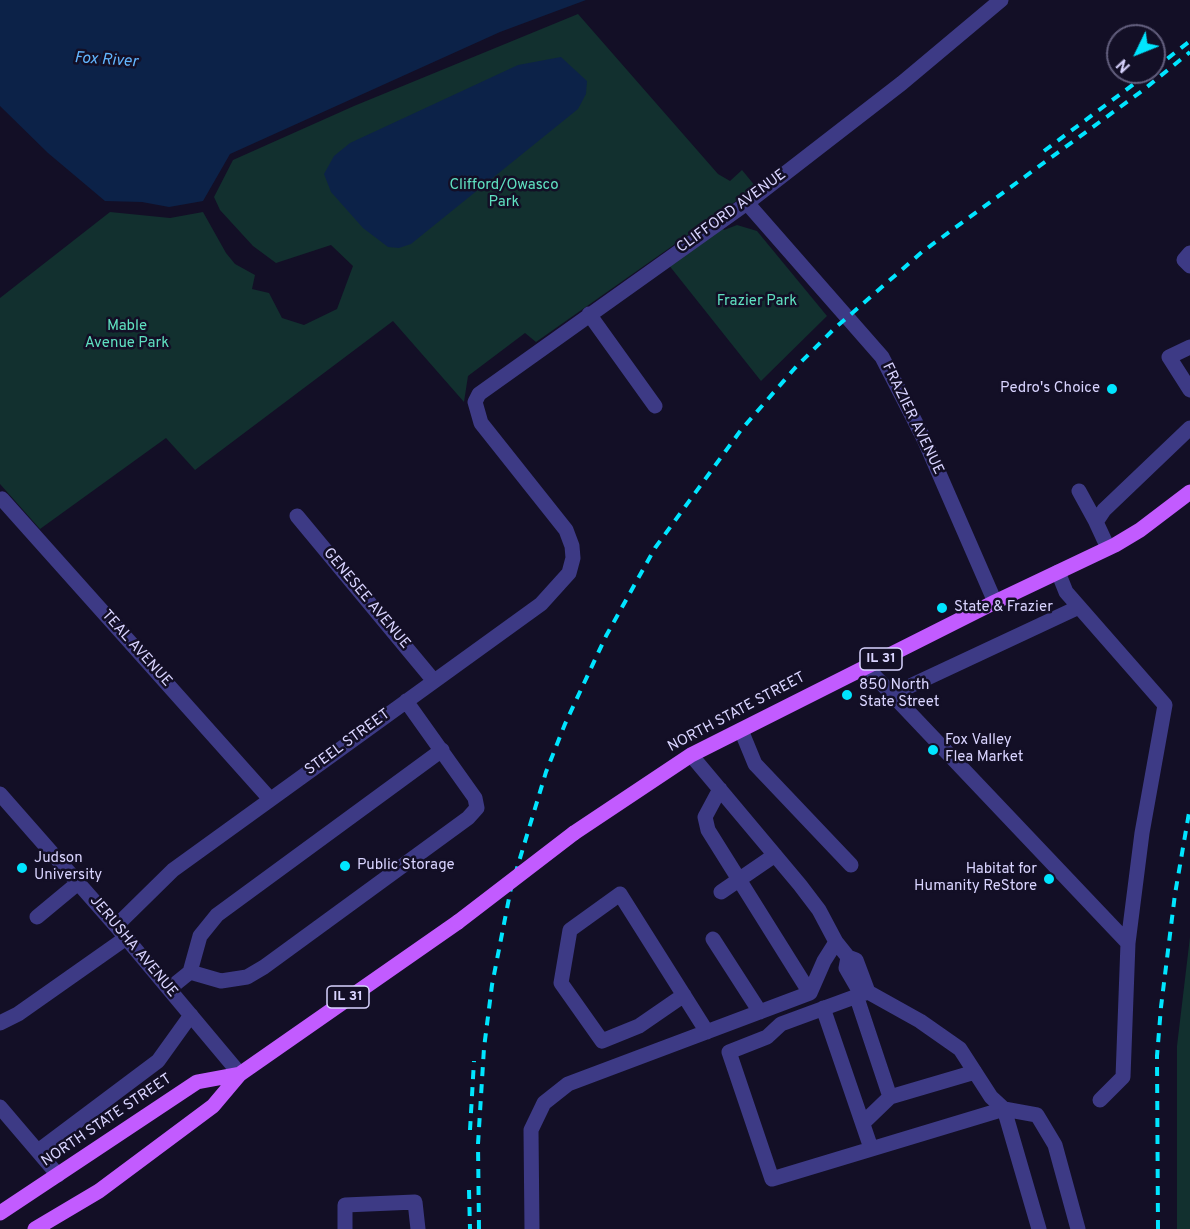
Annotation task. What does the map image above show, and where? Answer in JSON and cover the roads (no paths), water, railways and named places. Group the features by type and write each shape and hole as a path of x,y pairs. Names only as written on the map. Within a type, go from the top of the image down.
{"main road":[{"name":"NORTH STATE STREET","path":"35,1229 99,1191 213,1106 240,1074 458,922 574,833 692,755 995,602 1108,548 1140,530 1190,492"},
{"name":"NORTH STATE STREET","path":"0,1213 197,1082 240,1074"},
{"path":"56,1229 99,1191"}],"street":[{"name":"CLIFFORD AVENUE","path":"573,558 572,546 566,530 481,423 475,402 479,394 747,203 902,83 1001,0"},
{"name":"FRAZIER AVENUE","path":"747,203 882,357 924,439 995,602"},
{"path":"1190,253 1184,260 1190,266"},
{"path":"589,314 655,406"},
{"path":"1190,347 1169,357 1190,390"},
{"path":"1096,522 1104,510 1190,428"},
{"path":"1079,491 1108,548"},
{"name":"TEAL AVENUE","path":"1,499 270,799"},
{"name":"GENESEE AVENUE","path":"297,516 434,681"},
{"name":"STEEL STREET","path":"0,1023 18,1014 121,932 173,870 541,604 568,573 573,558"},
{"path":"1059,572 1066,592 1165,705 1142,832 1128,943 1123,1077 1100,1100"},
{"path":"893,694 1079,607"},
{"path":"866,667 1128,943"},
{"path":"190,972 221,981 247,977 264,968 468,818 477,808 475,798 406,702"},
{"path":"741,730 755,764 851,865"},
{"path":"169,989 190,972 200,936 217,915 442,750"},
{"path":"692,755 819,910 836,942 848,957 856,960 862,994 890,1097"},
{"path":"720,789 705,817 708,830 810,993"},
{"name":"JERUSHA AVENUE","path":"0,794 121,932 240,1074"},
{"path":"721,892 775,855"},
{"path":"37,917 78,883"},
{"path":"684,995 639,1026 602,1041 561,982 570,930 620,894 684,995 707,1032"},
{"path":"713,939 760,1012"},
{"path":"532,1229 531,1130 544,1103 568,1084 810,993 824,961 836,942"},
{"path":"1040,1229 1004,1109 991,1097 960,1048 920,1021 862,994 781,1024 761,1040 729,1052 772,1179 1004,1109 1037,1115 1054,1145 1078,1229"},
{"path":"823,1008 871,1148"},
{"path":"38,1152 158,1061 191,1015"},
{"path":"863,1123 890,1097 975,1071"},
{"path":"0,1107 58,1175"},
{"path":"345,1229 345,1205 415,1202 418,1229"}],"water":[{"name":"Fox River","path":"0,0 586,0 500,32 230,154 203,201 169,207 142,202 105,201 48,153 0,106"},
{"path":"561,57 587,81 586,94 578,109 411,244 399,248 388,247 363,228 331,192 324,174 334,156 350,143 518,65"}],"railway":[{"path":"1166,60 1190,41"},
{"path":"479,1229 478,1144 484,1048 492,985 511,888 546,772 565,724 606,636 655,548 741,430 795,368 835,328 922,252 1142,91 1190,52"},
{"path":"1044,151 1134,84"},
{"path":"1158,1229 1157,1056 1175,894 1190,807"},
{"path":"470,1130 474,1061"},
{"path":"469,1190 470,1229"}],"place":[{"name":"Pedro's Choice","path":"1112,389"},
{"name":"State & Frazier","path":"942,608"},
{"name":"850 North State Street","path":"847,695"},
{"name":"Fox Valley Flea Market","path":"933,750"},
{"name":"Public Storage","path":"345,866"},
{"name":"Judson University","path":"22,868"},
{"name":"Habitat for Humanity ReStore","path":"1049,879"}],"park label":[{"name":"Clifford/Owasco Park","path":"504,194"},
{"name":"Frazier Park","path":"757,302"},
{"name":"Mable Avenue Park","path":"127,336"}]}
